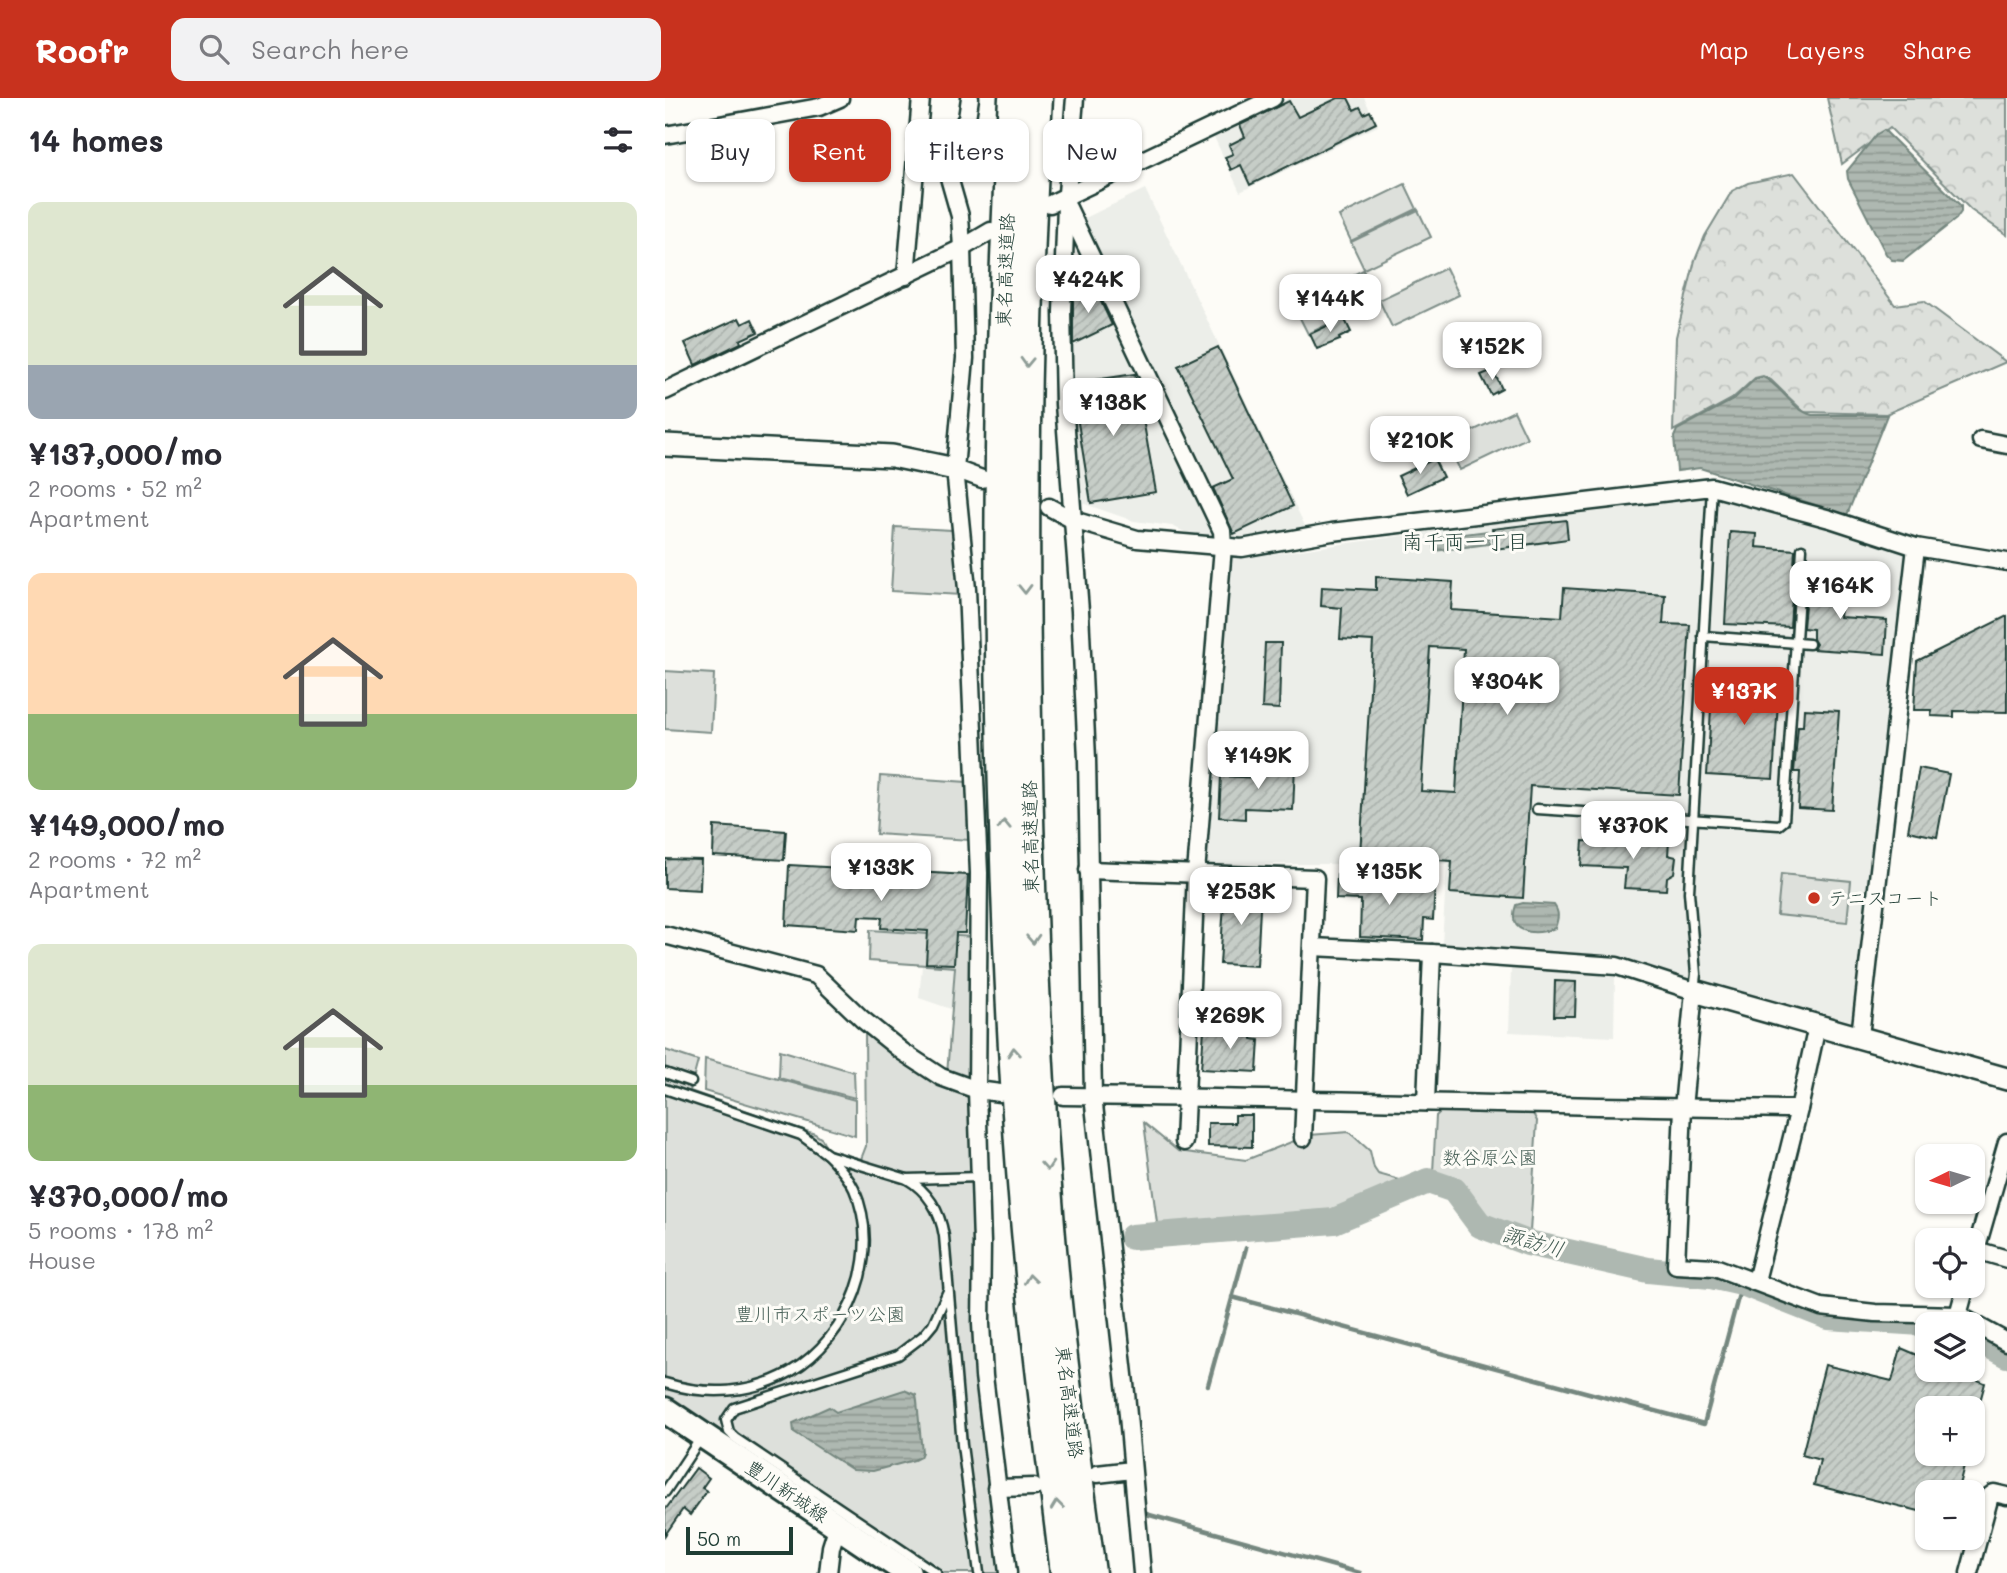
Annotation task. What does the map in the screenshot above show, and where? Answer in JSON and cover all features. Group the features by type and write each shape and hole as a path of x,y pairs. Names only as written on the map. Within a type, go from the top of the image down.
{"highway":[{"name":"東名高速道路","path":"1013,98 1000,422 999,659 1010,987 1028,1263 1084,1572"},
{"name":"東名高速道路","path":"1038,98 1025,427 1024,547 1030,873 1038,1059 1056,1293 1084,1572"}],"main road":[{"name":"豊川新城線","path":"665,1410 908,1573"}],"street":[{"path":"665,135 819,107 840,98"},
{"path":"906,276 921,98"},
{"path":"970,98 967,118 951,151 948,174 960,216 963,248 965,358 955,469 967,589 979,873 977,1090 981,1177 981,1324 996,1488 1008,1573"},
{"path":"1076,98 1061,201 1062,325 1064,404 1086,745 1093,1096 1126,1393 1142,1573"},
{"path":"1061,201 1273,98"},
{"path":"1061,201 1222,531 1223,547 1196,873 1184,1142"},
{"path":"665,391 906,276 991,231"},
{"path":"1981,440 2007,445"},
{"path":"665,445 892,456 955,469 982,479"},
{"path":"1049,507 1073,520 1137,539 1242,548 1332,532 1712,487 1830,519 1916,547 2007,562"},
{"path":"1860,1035 1916,547"},
{"path":"1088,870 1315,878 1303,1138"},
{"path":"665,935 816,975 902,1052 941,1077 977,1090 1000,1093"},
{"path":"1313,947 1617,966 2007,1079"},
{"path":"1426,1102 1432,953"},
{"path":"1694,990 1683,1108 1676,1265 1715,1266 1821,1307 1915,1314"},
{"path":"1756,1281 1800,1108 1817,1026"},
{"path":"1063,1096 1800,1108"},
{"path":"1985,1230 2000,1194 2007,1142"},
{"path":"1985,1258 2007,1259"},
{"path":"1985,1330 2007,1342"},
{"path":"1097,1474 1132,1470"},
{"path":"996,1488 1034,1487"},
{"path":"1969,1573 1990,1496 1994,1493 2007,1496"},
{"path":"828,1573 831,1547 838,1525"}],"lane":[{"path":"1694,990 1696,974 1689,891 1712,487"},
{"path":"1537,809 1779,825 1784,821 1802,550"},
{"path":"1703,636 1809,644"},
{"path":"665,1073 691,1082"},
{"path":"665,1089 801,1135 828,1155 853,1188 862,1215 865,1245 859,1284 847,1312 813,1355 791,1371 757,1386 730,1391 703,1391 665,1383"},
{"path":"828,1155 907,1179 929,1196 941,1220 962,1444 979,1573"},
{"path":"907,1179 981,1177"},
{"path":"936,1573 735,1438 729,1432 726,1420 734,1408 898,1355 923,1336 933,1324 948,1291"},
{"path":"665,1492 702,1435"}],"shaded area":[{"path":"1289,98 1364,98 1378,126 1240,192 1213,135"},
{"path":"1884,130 1961,206 1961,212 1956,219 1903,261 1892,260 1886,254 1848,179 1847,171 1877,134"},
{"path":"1145,189 1306,528 1242,541 1232,538 1081,220"},
{"path":"1115,324 1216,533 1212,536 1187,533 1172,526 1134,521 1079,502 1067,347"},
{"path":"1763,377 1798,408 1812,415 1887,415 1847,515 1700,468 1677,471 1674,437 1677,430 1733,400 1755,379"},
{"path":"1715,494 1912,550 1856,1016 1851,1021 1714,984 1446,950 1442,944 1447,864 1208,864 1206,858 1229,558"},
{"path":"1487,531 1489,544 1435,551 1433,538"},
{"path":"1516,905 1554,905 1558,916 1555,928 1531,932 1518,927 1514,915"},
{"path":"922,966 954,968 951,1009 919,998"},
{"path":"1511,968 1615,977 1614,1037 1509,1032"},
{"path":"904,1390 916,1395 917,1401 922,1452 920,1457 914,1460 873,1471 853,1470 794,1432 793,1423 829,1407 836,1412"}],"green space":[{"path":"1827,98 2007,98 2007,235 1971,210 1890,128 1842,164"},
{"path":"1794,173 1895,305 1924,301 2006,362 1886,414 1804,412 1771,380 1763,376 1755,378 1732,399 1673,431 1676,337 1695,260 1705,236 1732,191 1748,183"},
{"path":"1405,184 1417,209 1351,241 1339,216"},
{"path":"1418,210 1431,237 1364,269 1351,242"},
{"path":"1446,268 1459,295 1392,327 1379,300"},
{"path":"1363,270 1377,300 1308,334 1293,304"},
{"path":"1514,411 1527,438 1460,470 1447,443"},
{"path":"895,527 952,530 961,595 891,591"},
{"path":"665,671 714,674 711,732 665,729"},
{"path":"880,776 967,782 970,840 876,834"},
{"name":"テニスコート","path":"1781,874 1851,881 1847,922 1777,915"},
{"path":"870,930 973,937 971,1083 947,1075 955,967 869,961"},
{"name":"豊川市スポーツ公園","path":"865,1031 969,1095 971,1100 976,1372 1000,1573 921,1573 665,1401 665,1050 698,1061 690,1091 815,1134 822,1139 827,1149 861,1159 866,1146"},
{"path":"780,1050 854,1072 855,1098 779,1078"},
{"path":"705,1059 855,1100 855,1136 704,1091"},
{"name":"数谷原公園","path":"1441,1111 1532,1112 1537,1121 1530,1232 1525,1236 1488,1220 1458,1188 1436,1179 1433,1172 1436,1116"},
{"path":"1144,1123 1178,1151 1246,1160 1309,1135 1349,1132 1370,1151 1378,1174 1407,1182 1325,1216 1158,1231"}],"building":[{"path":"1338,98 1348,98 1354,110 1360,107 1364,114 1370,111 1376,123 1250,185 1241,165 1231,170 1225,157 1233,154 1229,145 1245,137 1240,125 1289,101 1298,117"},
{"path":"1094,287 1112,325 1073,344 1073,297"},
{"path":"739,318 742,324 752,319 758,332 695,365 685,343"},
{"path":"1344,318 1351,332 1339,338 1340,340 1317,349 1310,334"},
{"path":"1218,347 1293,506 1234,534 1213,488 1233,479 1178,366"},
{"path":"1493,370 1502,389 1491,395 1481,375"},
{"path":"1135,374 1156,492 1091,503 1074,398 1074,383"},
{"path":"1434,459 1443,477 1407,494 1398,476"},
{"path":"1566,520 1568,539 1495,549 1492,529"},
{"path":"1730,532 1757,534 1756,547 1795,550 1790,627 1725,624"},
{"path":"1820,571 1845,573 1840,617 1887,620 1885,654 1813,649 1816,644 1813,629 1803,628 1806,593 1818,594"},
{"path":"1376,577 1453,582 1451,610 1562,617 1564,588 1665,595 1663,624 1690,625 1679,795 1530,786 1523,898 1450,893 1452,861 1360,855 1373,641 1340,639 1342,608 1321,606 1322,587 1376,590","holes":["1430,647 1464,649 1456,793 1421,791"]},
{"path":"2007,616 2007,712 1954,711 1954,717 1931,716 1932,710 1914,710 1917,661"},
{"path":"1265,643 1281,643 1279,709 1262,708"},
{"path":"1713,676 1787,681 1785,702 1778,702 1773,779 1707,775"},
{"path":"1804,709 1839,711 1832,810 1798,808 1800,772 1794,772 1798,726 1803,726"},
{"path":"1260,763 1295,765 1293,810 1245,808 1245,819 1219,817 1221,776 1259,778"},
{"path":"1919,768 1949,774 1937,837 1908,831"},
{"path":"714,826 786,831 784,860 713,856"},
{"path":"1627,839 1669,842 1668,855 1676,857 1674,873 1667,877 1666,890 1624,888 1626,868 1581,866 1583,841 1627,843"},
{"path":"665,859 701,860 700,890 665,888"},
{"path":"789,865 968,875 965,933 956,933 954,964 926,963 928,931 881,928 882,917 859,916 858,930 786,925"},
{"path":"1337,874 1362,875 1362,882 1435,885 1433,920 1424,919 1423,940 1360,937 1361,900 1336,899"},
{"path":"1225,888 1261,890 1257,966 1220,964"},
{"path":"1555,981 1576,982 1575,1016 1554,1016"},
{"path":"1204,1030 1252,1033 1252,1039 1259,1040 1257,1072 1201,1069"},
{"path":"1235,1115 1252,1115 1252,1147 1208,1146 1208,1123 1235,1123"},
{"path":"1901,1348 1915,1354 1915,1382 1985,1383 1982,1396 1915,1396 1915,1466 1964,1466 1960,1480 1915,1480 1915,1510 1814,1485 1820,1460 1802,1455 1825,1365 1892,1381"},
{"path":"696,1468 709,1478 702,1488 707,1491 690,1515 683,1509 665,1535 665,1510"}],"waterway":[{"name":"諏訪川","path":"1132,1237 1334,1221 1428,1181 1454,1190 1480,1225 1528,1243 1648,1270 1711,1276 1742,1283 1828,1317 1915,1323"},
{"path":"1208,1385 1246,1248"},
{"path":"1232,1297 1704,1424 1742,1283"},
{"name":"諏訪川","path":"1985,1343 2007,1355"},
{"path":"1146,1514 1360,1573"}],"place":[{"name":"テニスコート","path":"1814,898"}],"district":[{"name":"南千両一丁目","path":"1465,542"}]}
